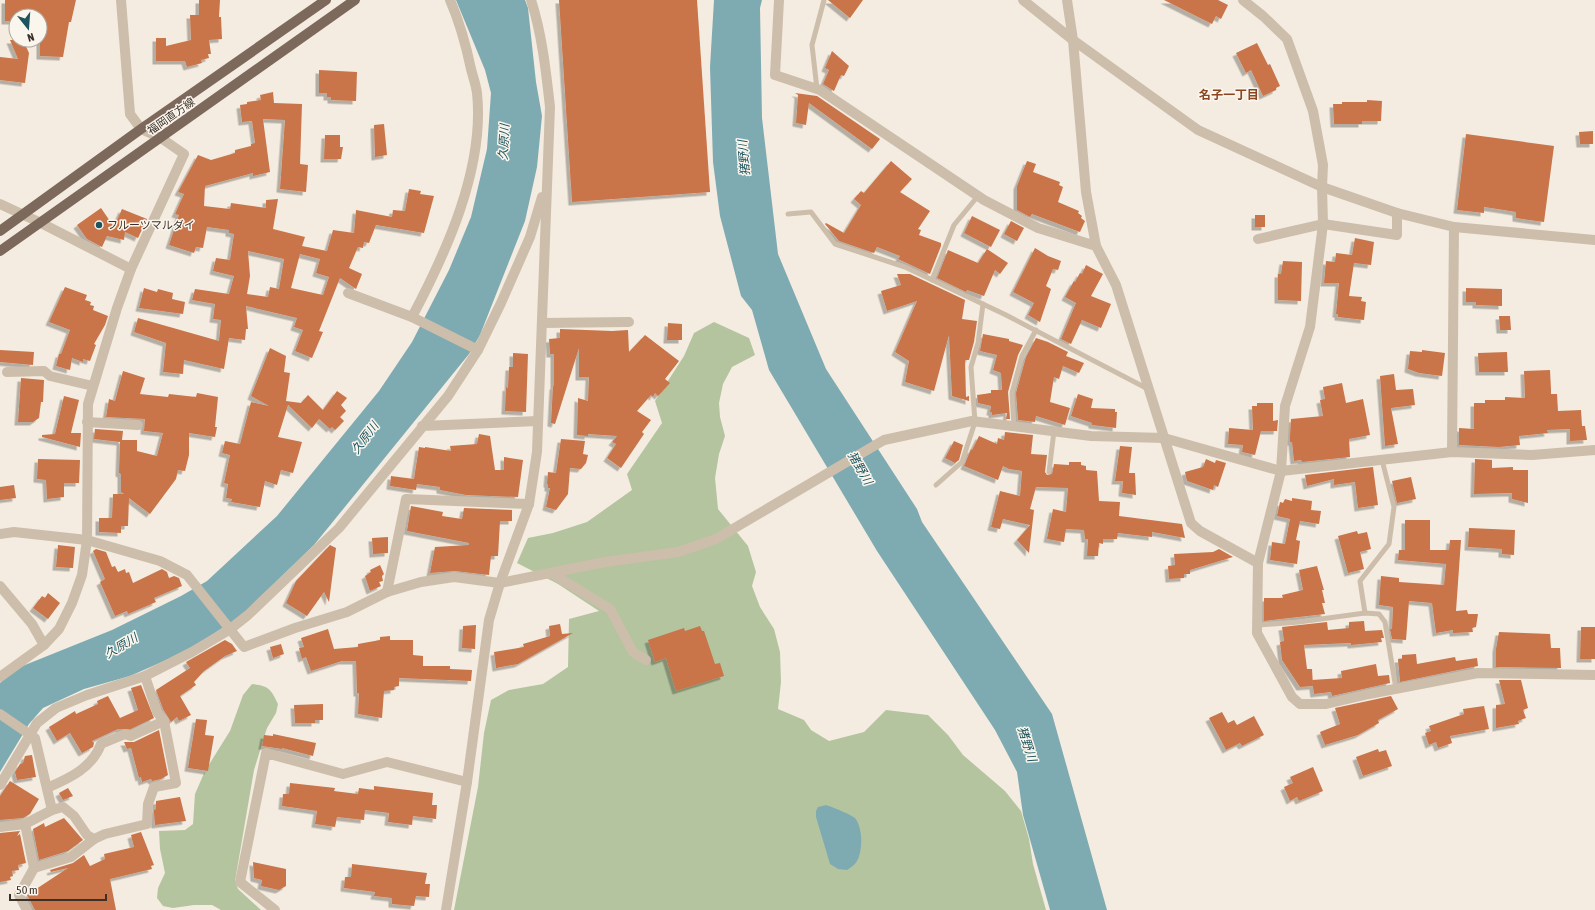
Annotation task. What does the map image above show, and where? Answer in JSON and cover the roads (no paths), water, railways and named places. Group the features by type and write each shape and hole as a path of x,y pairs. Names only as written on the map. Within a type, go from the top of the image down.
{"main road":[{"name":"福岡直方線","path":"0,231 141,129 326,0"},
{"name":"福岡直方線","path":"0,251 355,0"}],"street":[{"path":"0,677 44,646 59,630 72,603 82,575 87,540 88,404 117,308 131,269 184,154 161,138 141,129 130,114 121,0"},
{"path":"412,317 446,248 464,201 476,137 477,93 460,23 450,0"},
{"path":"446,910 467,782 489,620 500,583 529,504 537,452 550,107 546,71 536,15 531,0"},
{"path":"780,0 775,75 817,89 978,196 1038,228 1096,246"},
{"path":"1023,0 1073,40 1198,130 1322,187 1397,213 1454,227 1595,240"},
{"path":"1068,0 1073,40 1086,192 1096,246 1116,285 1191,523 1200,531 1258,564"},
{"path":"1243,0 1264,16 1287,39 1313,111 1323,165 1322,224 1310,327 1284,406 1281,471 1258,564 1258,633 1292,697 1300,704 1326,704 1478,674 1595,675"},
{"path":"0,785 37,723 56,708 87,695 145,676 192,652 230,630 248,615 339,528 448,396 478,350 501,303 530,237 546,184"},
{"path":"0,204 23,214 131,269"},
{"path":"1258,239 1322,224 1397,234 1397,213"},
{"path":"1452,452 1454,227"},
{"path":"348,293 412,317 478,350"},
{"path":"542,323 629,322"},
{"path":"7,372 44,371 50,376 93,386"},
{"path":"422,426 538,421"},
{"path":"87,422 138,425"},
{"path":"0,534 14,532 87,540 160,561 187,575 244,647 295,628 347,612 387,592 421,582 454,577 500,583 605,562 678,552 716,539 884,440 975,422 1091,436 1164,438 1281,471 1452,452 1532,455 1595,450"},
{"path":"387,592 406,499 529,504"},
{"path":"551,573 610,609 633,652 646,660"},
{"path":"0,586 32,624 44,646"},
{"path":"34,868 71,857 94,839 105,834 147,824 148,804 154,787 176,783 164,721 157,712 145,676"},
{"path":"0,714 36,738 52,810"},
{"path":"47,788 66,780 86,767 98,752 101,744 125,734 131,736 164,721"},
{"path":"275,910 240,882 266,754 343,774 387,762 467,782"},
{"path":"0,827 25,824 52,810 63,807 74,816 87,836 94,839"},
{"path":"25,824 34,868 19,895 27,910"}],"lane":[{"path":"817,89 812,45 824,0"},
{"path":"932,280 954,225 978,196"},
{"path":"788,214 811,212 834,244 905,267 1036,330 1150,390"},
{"path":"936,485 962,462 975,422 971,367 978,343 983,304"},
{"path":"1014,427 1012,393 1022,356 1036,330"},
{"path":"1049,472 1054,431"},
{"path":"1365,613 1360,581 1389,544 1394,507 1382,460"},
{"path":"1258,625 1299,622 1365,613 1379,614 1385,622 1396,689"}],"water":[{"name":"久原川","path":"456,0 525,0 528,8 536,82 542,116 537,167 525,221 480,335 469,354 314,545 241,616 187,651 130,676 84,689 43,708 29,724 0,772 0,683 15,669 112,630 181,596 207,581 277,516 379,391 412,342 449,270 471,217 487,149 491,93 485,70"},
{"name":"猪野川","path":"714,0 762,0 760,8 762,118 778,254 826,369 917,509 922,522 1052,714 1107,910 1050,910 1023,815 1017,772 995,730 877,551 769,370 752,310 741,296 720,216 713,162 710,67"},
{"path":"826,805 855,818 860,828 861,846 859,857 855,864 847,870 838,869 830,864 816,817 818,807"}],"place":[{"name":"フルーツマルダイ","path":"99,225"}],"district":[{"name":"名子一丁目","path":"1229,95"}]}
